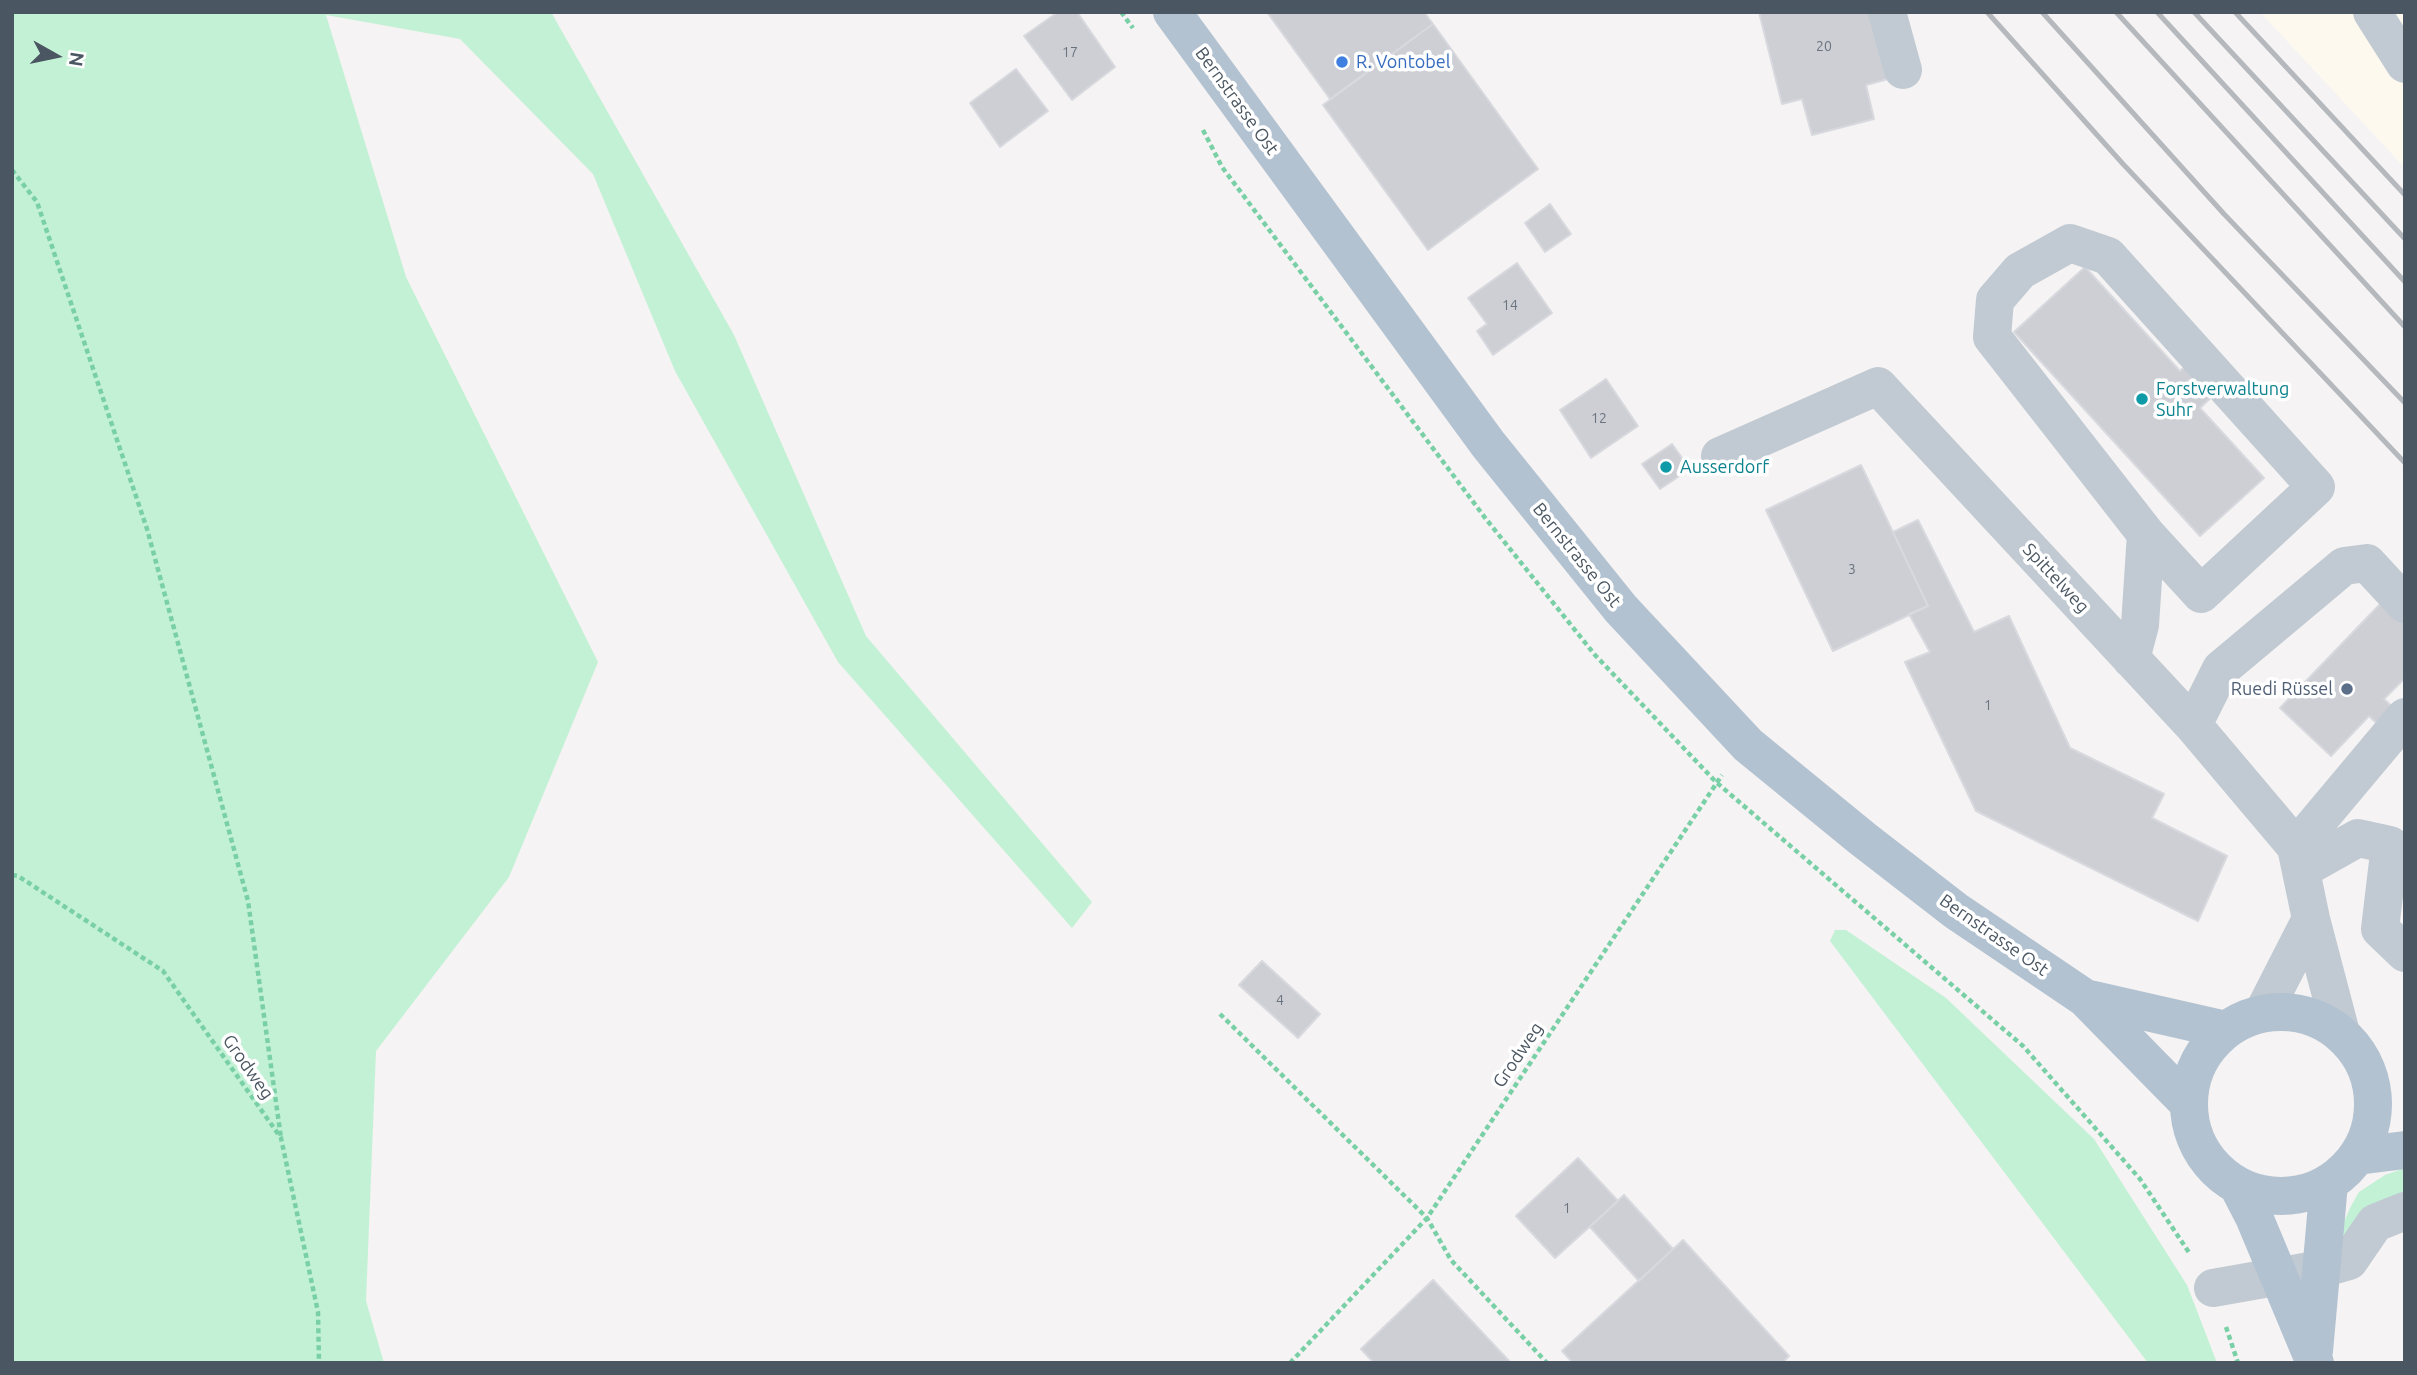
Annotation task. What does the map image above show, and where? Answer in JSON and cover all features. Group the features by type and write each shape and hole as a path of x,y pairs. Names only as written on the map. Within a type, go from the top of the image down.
{"main road":[{"name":"Bernstrasse Ost","path":"1172,12 1488,444 1621,609 1748,745 1955,911 2085,998 2188,1103"},
{"name":"Bernstrasse Ost","path":"2085,998 2226,1030"},
{"path":"2290,1012 2317,1019 2341,1033 2358,1054 2370,1078 2372,1119 2357,1156 2329,1183 2307,1192 2284,1196 2261,1194 2238,1186 2218,1171 2202,1152 2192,1129 2188,1103 2198,1062 2210,1044 2226,1030 2243,1019 2263,1013 2290,1012"},
{"path":"2370,1078 2405,1097"},
{"path":"2357,1156 2405,1150"},
{"path":"2315,1360 2329,1183"},
{"path":"2238,1186 2315,1360"}],"lane":[{"path":"1887,12 1903,70"},
{"path":"2372,12 2405,64"},
{"path":"2131,659 2140,625 2146,534 1992,337 1995,300 2020,271 2070,243 2108,256 2316,487 2201,594 2146,534"},
{"name":"Spittelweg","path":"1720,456 1878,386 2193,725 2299,859 2311,919 2341,1033"},
{"path":"2193,725 2221,669 2344,566 2367,563 2405,604"},
{"path":"2299,859 2405,717"},
{"path":"2299,859 2358,838 2397,852 2380,929 2405,953"},
{"path":"2263,1013 2311,919"},
{"path":"2213,1288 2321,1269 2348,1261 2375,1223 2405,1211"}],"path":[{"path":"12,170 37,202 147,529 248,901 281,1138"},
{"name":"Grodweg","path":"1290,1363 1427,1218 1716,782 1748,745"},
{"path":"1716,782 2023,1045 2140,1179 2213,1288 2238,1363"},
{"name":"Grodweg","path":"12,876 18,876 163,971 281,1138 318,1312 319,1363"},
{"path":"1220,1014 1427,1218 1451,1259 1547,1363"}],"shaded area":[{"path":"2260,12 2405,12 2405,168"}],"green space":[{"path":"12,12 551,12 734,335 866,636 1092,902 1072,928 838,662 675,371 593,174 460,39 326,15 406,277 598,662 509,877 376,1051 366,1301 384,1363 12,1363"},
{"path":"1835,930 1846,930 1946,998 2094,1139 2187,1285 2217,1363 2148,1363 1830,941"},
{"path":"2405,1168 2405,1200 2347,1239 2340,1231 2359,1192 2385,1175"}],"building":[{"path":"1058,12 1077,12 1115,67 1072,100 1024,36"},
{"name":"R. Vontobel","path":"1267,12 1424,12 1433,24 1330,99"},
{"path":"1759,12 1871,12 1888,79 1866,85 1874,119 1812,135 1802,99 1782,104"},
{"path":"1433,24 1538,169 1428,250 1323,105"},
{"path":"1016,69 1048,111 1000,147 970,103"},
{"path":"1550,204 1571,234 1545,252 1525,223"},
{"path":"1517,263 1552,313 1493,355 1477,331 1487,324 1468,298"},
{"name":"Forstverwaltung Suhr","path":"2085,267 2180,371 2191,361 2218,391 2200,408 2264,478 2200,536 2014,332"},
{"path":"1606,379 1638,426 1591,458 1560,410"},
{"name":"Ausserdorf","path":"1672,444 1690,469 1660,489 1642,464"},
{"path":"1861,465 1928,606 1833,651 1766,510"},
{"path":"1918,520 1974,632 2009,616 2070,748 2164,794 2152,818 2227,856 2198,921 1976,811 1905,662 1930,652 1909,614 1928,606 1893,532"},
{"name":"Ruedi Rüssel","path":"2383,601 2405,621 2405,678 2384,699 2405,719 2405,750 2369,716 2331,756 2280,708"},
{"path":"1262,961 1320,1014 1298,1038 1239,985"},
{"path":"1578,1158 1618,1201 1555,1258 1516,1216"},
{"path":"1624,1195 1673,1249 1639,1281 1590,1227"},
{"path":"1683,1240 1789,1356 1782,1363 1573,1363 1562,1351"},
{"path":"1433,1280 1511,1363 1374,1363 1361,1349"}],"railway":[{"path":"1987,12 2123,164 2405,463"},
{"path":"2042,12 2224,214 2405,403"},
{"path":"2116,12 2405,327"},
{"path":"2157,12 2405,282"},
{"path":"2194,12 2405,239"},
{"path":"2235,12 2405,195"}],"place":[{"name":"R. Vontobel","path":"1342,62"},
{"name":"Forstverwaltung Suhr","path":"2142,399"},
{"name":"Ausserdorf","path":"1666,467"},
{"name":"Ruedi Rüssel","path":"2347,689"}]}
